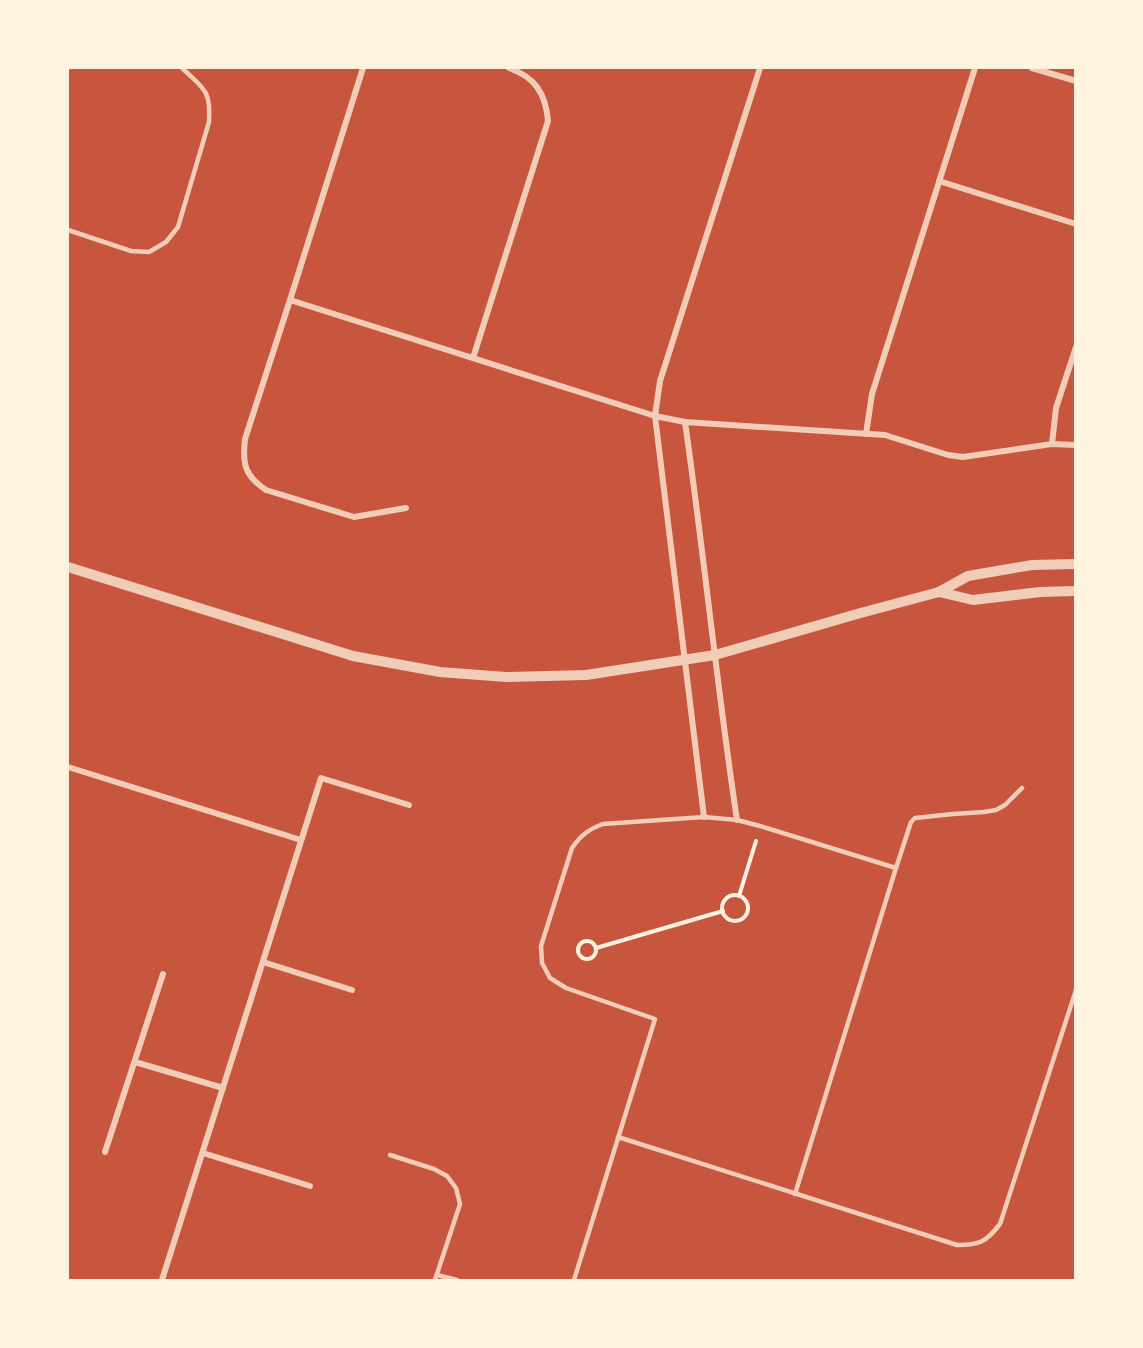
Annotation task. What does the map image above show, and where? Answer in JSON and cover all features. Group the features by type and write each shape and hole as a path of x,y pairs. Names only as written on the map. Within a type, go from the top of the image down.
{"street":[{"path":"363,68 245,439 243,456 248,472 256,483 266,490 354,517 406,508"},
{"path":"473,358 548,121 544,98 536,84 510,68"},
{"path":"704,817 656,416 660,381 760,68"},
{"path":"866,434 872,394 975,68"},
{"path":"1032,68 1076,81"},
{"path":"939,181 1076,224"},
{"path":"290,300 656,416 685,422 885,435 948,455 963,457 1052,444 1076,445"},
{"path":"1052,444 1056,408 1076,347"},
{"path":"685,422 737,820"},
{"path":"68,567 353,656 440,672 506,677 586,675 715,655 939,592 968,576 1032,565 1076,564"},
{"path":"939,592 973,600 1040,592 1076,591"},
{"path":"68,767 301,840"},
{"path":"162,1281 321,778 409,805"},
{"path":"263,962 352,990"},
{"path":"105,1152 163,974"},
{"path":"135,1062 223,1088"},
{"path":"203,1153 310,1186"}],"lane":[{"path":"68,230 131,250 149,252 166,242 178,227 209,122 209,98 203,87 182,68"},
{"path":"795,1194 911,822 915,818 996,810 1005,805 1022,788"},
{"path":"574,1281 655,1019 566,988 550,978 542,963 541,946 572,848 579,837 603,824 704,817 737,820 896,868"},
{"path":"618,1137 957,1245 973,1245 989,1238 1000,1224 1076,990"},
{"path":"390,1155 434,1169 447,1176 456,1188 459,1204 436,1278 457,1281"}],"path":[{"path":"739,896 756,840"},
{"path":"734,895 744,898 748,910 746,915 736,921 730,920 723,911 723,906 729,897 734,895"},
{"path":"596,948 723,911"},
{"path":"584,941 592,942 596,948 595,956 588,959 579,954 579,946 584,941"}]}
